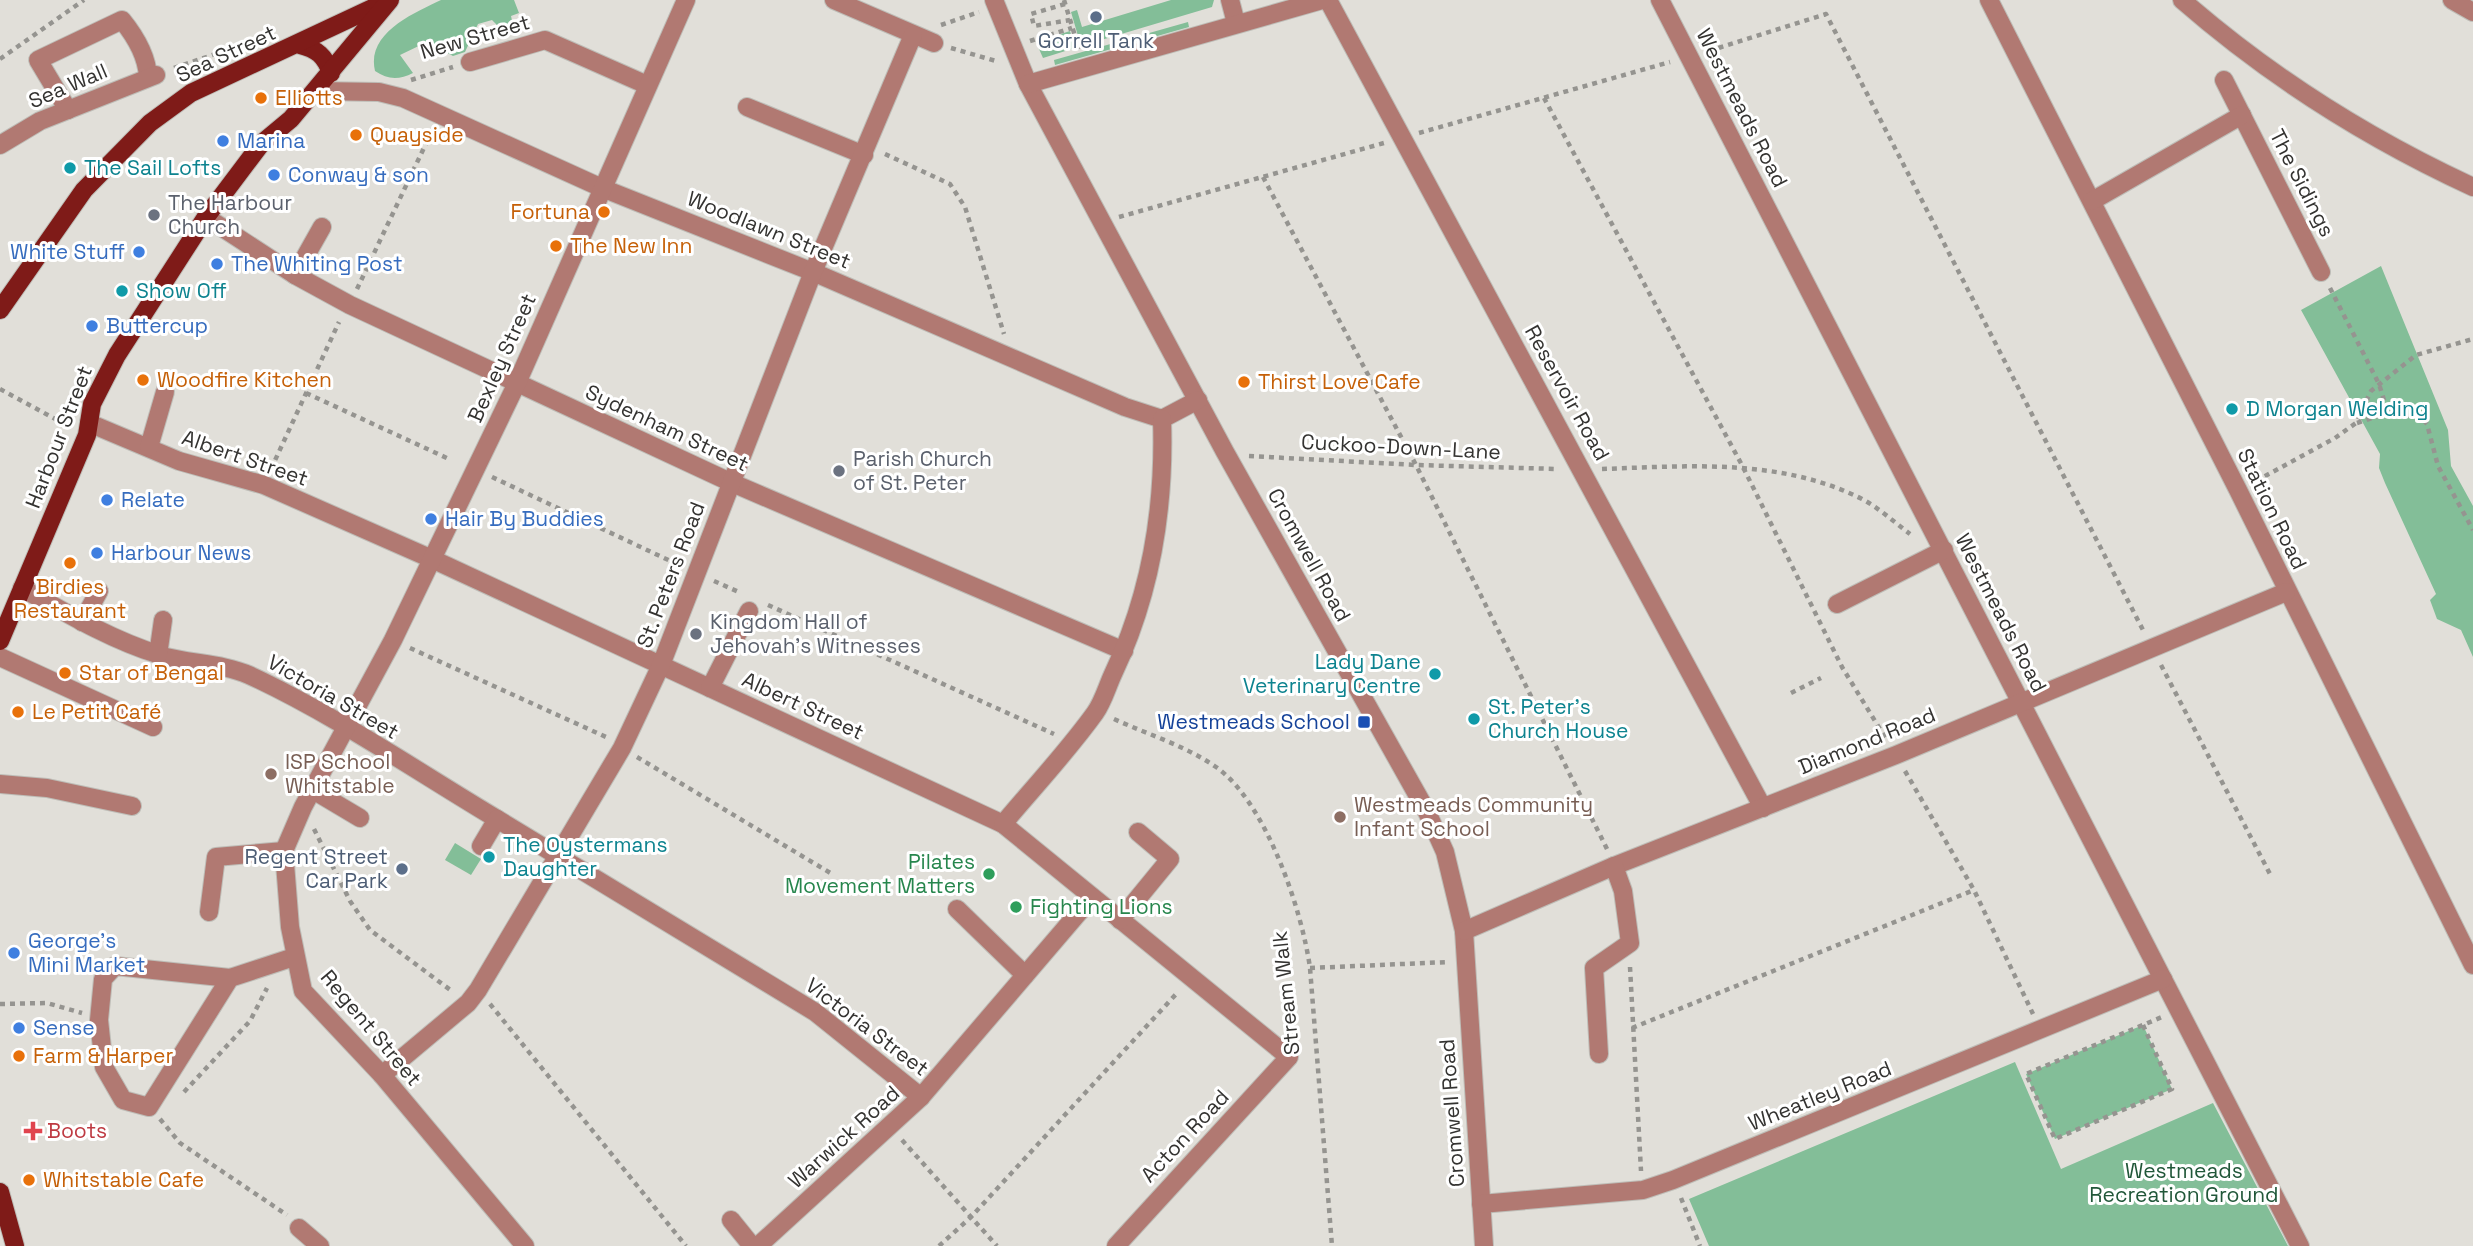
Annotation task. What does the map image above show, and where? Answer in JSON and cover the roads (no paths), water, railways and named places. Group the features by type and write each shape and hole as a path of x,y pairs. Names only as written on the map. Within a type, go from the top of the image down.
{"main road":[{"name":"Sea Street","path":"0,310 84,191 150,123 191,93 390,0"},
{"name":"Harbour Street","path":"0,641 7,605 22,588 88,429 92,404 117,355 206,217 261,144 291,120 390,0"},
{"path":"300,44 312,47 323,56 331,74"},
{"path":"0,1192 15,1246"}],"street":[{"name":"Bexley Street","path":"345,728 393,640 517,383 686,0"},
{"path":"834,0 934,43"},
{"path":"1230,0 1236,23"},
{"path":"1028,84 1322,0"},
{"name":"Reservoir Road","path":"1328,0 1583,469 1763,808"},
{"name":"Westmeads Road","path":"1660,0 2300,1246"},
{"name":"Station Road","path":"1989,0 2238,490 2286,592 2473,964"},
{"path":"2182,0 2244,52 2289,82 2423,163 2473,187"},
{"path":"2452,0 2473,12"},
{"name":"Cromwell Road","path":"995,3 1028,84 1225,452 1427,812 1446,852 1464,931 1484,1246"},
{"name":"Sea Wall","path":"0,145 40,121 68,110 152,76 135,37 122,20 38,60 68,110"},
{"name":"St. Peters Road","path":"382,1075 473,997 623,747 661,665 813,272 914,35"},
{"name":"New Street","path":"470,62 545,40 648,85"},
{"name":"The Sidings","path":"2224,80 2322,272"},
{"name":"Woodlawn Street","path":"316,91 379,92 403,98 602,188 813,272 1162,419"},
{"path":"747,107 866,151"},
{"name":"The Sidings","path":"2092,201 2242,115"},
{"name":"Sydenham Street","path":"206,217 295,275 350,305 730,482 1124,652"},
{"path":"295,275 322,227"},
{"path":"149,447 165,392"},
{"path":"1003,824 1096,710 1124,652 1145,588 1158,519 1162,485 1162,419 1198,400"},
{"name":"Albert Street","path":"88,429 149,447 179,469 264,485 432,559 1003,824 1289,1057"},
{"path":"1837,604 1944,550"},
{"name":"Victoria Street","path":"22,588 82,622 158,655 246,674 345,728 815,1012 921,1097"},
{"path":"82,622 99,591"},
{"name":"Diamond Road","path":"1464,931 1614,866 1896,755 2286,592"},
{"path":"710,688 751,603"},
{"path":"158,655 163,620"},
{"path":"0,657 152,727"},
{"name":"Regent Street","path":"345,728 303,807 284,851 287,959 303,991 382,1075 525,1246"},
{"path":"0,785 47,788 132,806"},
{"path":"313,790 360,818"},
{"path":"481,846 498,819"},
{"path":"1120,920 1170,859 1138,832"},
{"path":"209,912 216,857 284,851"},
{"path":"1599,1054 1594,968 1630,943 1623,891 1614,866"},
{"name":"Warwick Road","path":"758,1246 921,1097 1092,897"},
{"path":"957,909 1025,975"},
{"path":"229,978 153,1111 123,1100 104,1067 99,1020 103,979 115,966 229,978 287,959"},
{"name":"Wheatley Road","path":"1481,1204 1643,1190 2163,979"},
{"name":"Acton Road","path":"1116,1246 1289,1057"},
{"path":"731,1220 752,1246"},
{"path":"299,1228 320,1246"}],"place":[{"name":"Gorrell Tank","path":"1096,17"},
{"name":"Elliotts","path":"261,98"},
{"name":"Quayside","path":"356,135"},
{"name":"Marina","path":"223,141"},
{"name":"The Sail Lofts","path":"70,168"},
{"name":"Conway & son","path":"274,175"},
{"name":"Fortuna","path":"604,212"},
{"name":"The Harbour Church","path":"154,215"},
{"name":"The New Inn","path":"556,246"},
{"name":"White Stuff","path":"139,252"},
{"name":"The Whiting Post","path":"217,264"},
{"name":"Show Off","path":"122,291"},
{"name":"Buttercup","path":"92,326"},
{"name":"Woodfire Kitchen","path":"143,380"},
{"name":"Thirst Love Cafe","path":"1244,382"},
{"name":"D Morgan Welding","path":"2232,409"},
{"name":"Parish Church of St. Peter","path":"839,471"},
{"name":"Relate","path":"107,500"},
{"name":"Hair By Buddies","path":"431,519"},
{"name":"Harbour News","path":"97,553"},
{"name":"Birdies Restaurant","path":"70,563"},
{"name":"Kingdom Hall of Jehovah's Witnesses","path":"696,634"},
{"name":"Star of Bengal","path":"65,673"},
{"name":"Lady Dane Veterinary Centre","path":"1435,674"},
{"name":"Le Petit Café","path":"18,712"},
{"name":"St. Peter's Church House","path":"1474,719"},
{"name":"Westmeads School","path":"1364,722"},
{"name":"ISP School Whitstable","path":"271,774"},
{"name":"Westmeads Community Infant School","path":"1340,817"},
{"name":"The Oystermans Daughter","path":"489,857"},
{"name":"Regent Street Car Park","path":"402,869"},
{"name":"Pilates Movement Matters","path":"989,874"},
{"name":"Fighting Lions","path":"1016,907"},
{"name":"George's Mini Market","path":"14,953"},
{"name":"Sense","path":"19,1028"},
{"name":"Farm & Harper","path":"19,1056"},
{"name":"Boots","path":"33,1131"},
{"name":"Whitstable Cafe","path":"29,1180"}],"park label":[{"name":"Westmeads Recreation Ground","path":"2184,1183"}]}
